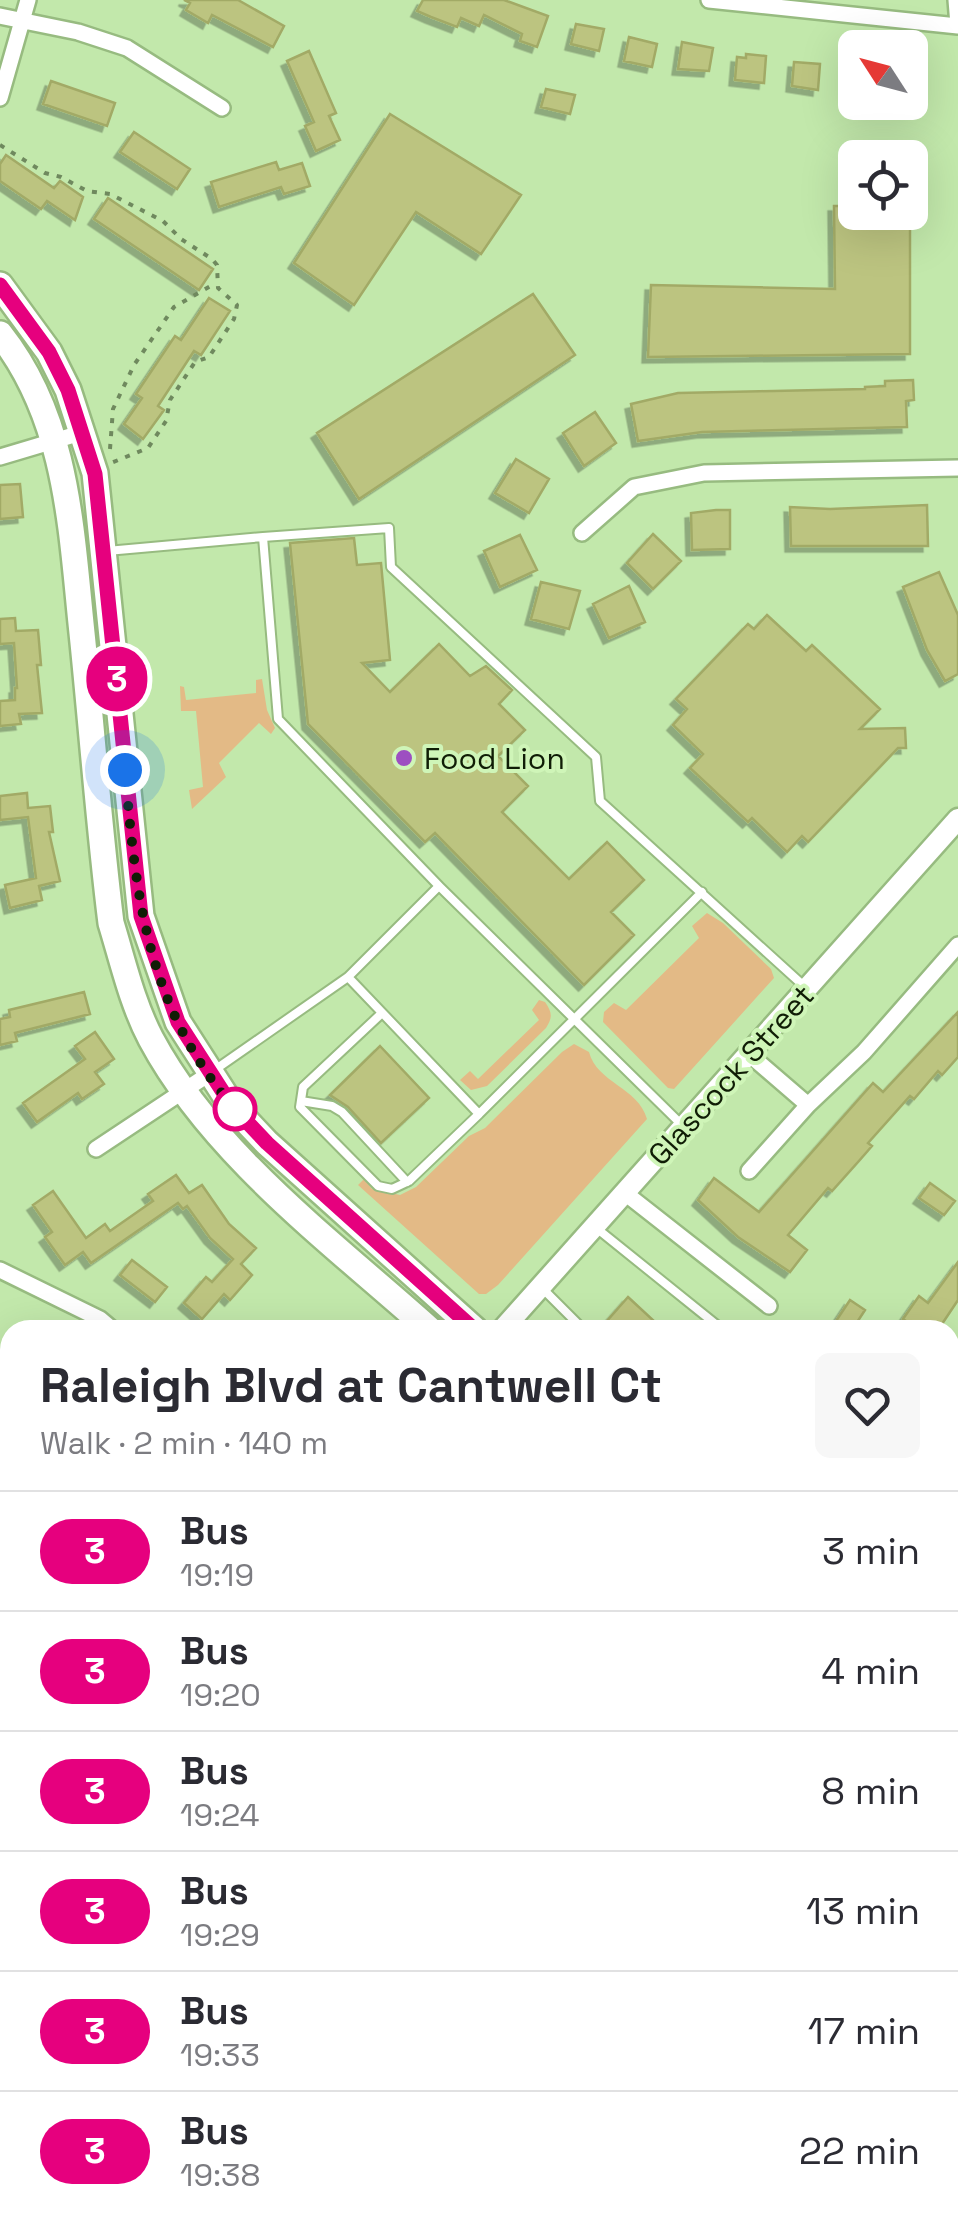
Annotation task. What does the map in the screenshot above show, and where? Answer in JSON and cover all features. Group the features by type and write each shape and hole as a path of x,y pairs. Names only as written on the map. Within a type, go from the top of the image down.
{"main road":[{"path":"0,285 49,352 94,426 95,474 141,916 178,1022 208,1074 267,1143 464,1320"},
{"path":"0,334 22,367 66,480 111,923 150,1036 208,1126 419,1320"}],"street":[{"path":"0,98 28,0"},
{"path":"709,0 958,26 956,0"},
{"path":"0,16 78,32 127,48 222,108"},
{"path":"0,457 94,426"},
{"path":"582,533 634,488 704,472 958,468"},
{"name":"Glascock Street","path":"511,1320 958,819"},
{"path":"749,1172 808,1105 864,1052 958,945"},
{"path":"750,1055 808,1105"},
{"path":"96,1150 208,1074"},
{"path":"626,1192 769,1306"},
{"path":"0,1270 100,1320"}],"lane":[{"path":"104,552 389,528 391,567 596,758 600,801 808,990"},
{"path":"262,538 278,719 438,886 685,1128"},
{"path":"208,1074 348,977 438,886"},
{"path":"382,1013 304,1087 300,1108 378,1186 392,1189 407,1182 479,1114 702,892"},
{"path":"348,977 479,1114"},
{"path":"301,1102 332,1106 342,1112 407,1182"},
{"path":"595,1227 711,1320"},
{"path":"541,1286 574,1320"}],"path":[{"path":"0,144 45,173 87,191 110,194 164,221 217,265 215,283"},
{"path":"215,283 237,305 234,319 209,358 196,362 170,400 166,421 148,448 108,464 113,409 134,365 174,307 215,283"},
{"path":"94,426 113,409"}],"shaded area":[{"path":"262,679 267,710 275,728 271,734 259,723 219,763 226,777 192,809 189,790 203,787 196,711 181,711 180,686 184,687 186,700 256,693 256,680"},
{"path":"707,913 723,923 771,969 774,978 674,1089 668,1088 603,1022 604,1012 614,1003 626,1010 699,938 692,926"},
{"path":"539,1000 545,1002 550,1012 546,1028 487,1086 471,1090 460,1080 470,1071 478,1079 539,1020 532,1010"},
{"path":"574,1044 589,1052 600,1071 635,1099 647,1119 498,1285 479,1294 358,1185 364,1179 372,1189 400,1195 416,1187"}],"building":[{"path":"184,0 238,0 284,26 273,47 212,15 208,23 186,10 190,3"},
{"path":"423,0 504,0 548,16 537,47 520,41 522,34 484,15 479,26 461,18 457,27 431,17 417,11"},
{"path":"576,24 604,29 599,51 571,44"},
{"path":"629,37 657,44 652,67 624,61"},
{"path":"682,42 713,48 709,71 678,69"},
{"path":"309,51 336,113 329,116 340,140 316,151 305,126 314,122 287,61"},
{"path":"746,54 766,56 764,83 735,80 737,57 746,58"},
{"path":"794,62 820,64 818,90 792,86"},
{"path":"51,81 115,103 107,126 43,104"},
{"path":"546,89 575,95 570,114 541,107"},
{"path":"390,114 521,195 481,254 416,212 354,305 294,263"},
{"path":"134,132 190,169 177,189 120,152"},
{"path":"6,155 54,188 60,181 83,197 75,220 47,201 41,209 0,181 0,164"},
{"path":"276,162 279,170 302,163 310,186 284,194 281,187 219,207 211,182"},
{"path":"108,198 213,269 199,290 94,219"},
{"path":"834,206 838,206 838,230 910,230 910,354 648,357 651,285 835,289"},
{"path":"533,294 575,355 359,499 317,433"},
{"path":"209,298 230,311 201,355 194,351 158,406 164,410 143,439 124,424 142,398 136,394 175,336 181,340"},
{"path":"913,380 914,400 906,401 907,427 702,432 638,441 631,404 678,393 865,389 885,386 885,381"},
{"path":"595,412 616,443 584,466 563,433"},
{"path":"516,459 549,479 529,513 495,493"},
{"path":"20,484 23,517 0,519 0,485"},
{"path":"927,505 928,546 791,546 790,507"},
{"path":"730,510 730,549 692,550 691,513"},
{"path":"653,534 681,561 653,589 627,563"},
{"path":"520,535 537,570 500,587 484,551"},
{"path":"354,538 357,565 381,563 390,660 362,663 390,692 439,644 470,676 486,666 512,690 499,704 525,730 498,756 528,786 502,812 569,879 607,842 644,880 611,912 634,935 584,985 435,833 425,842 308,724 290,543"},
{"path":"939,572 958,615 958,674 945,681 927,650 903,587"},
{"path":"541,582 580,591 569,629 531,619"},
{"path":"629,586 645,622 609,638 593,604"},
{"path":"767,615 806,651 812,645 880,709 860,729 905,728 906,748 898,748 808,842 802,836 787,852 690,768 703,754 673,725 687,709 676,699 748,624 754,629"},
{"path":"15,618 16,631 38,630 42,713 19,714 21,724 0,726 0,701 15,700 17,688 14,643 0,644 0,619"},
{"path":"27,793 28,808 50,806 53,832 49,832 60,881 39,886 42,900 10,908 5,885 36,878 28,817 0,820 0,796"},
{"path":"84,992 90,1014 15,1033 17,1041 0,1045 0,1019 10,1017 9,1010"},
{"path":"958,1012 958,1057 942,1075 938,1071 914,1099 910,1096 868,1143 872,1146 858,1162 832,1191 828,1188 788,1235 807,1250 790,1272 738,1237 698,1200 714,1178 759,1212 873,1083 883,1092"},
{"path":"95,1032 114,1059 95,1072 104,1084 82,1099 78,1093 37,1122 23,1103 85,1059 75,1046"},
{"path":"380,1046 429,1098 381,1143 348,1107 330,1095"},
{"path":"176,1175 189,1193 202,1185 229,1224 256,1248 241,1264 252,1275 230,1300 224,1294 202,1319 184,1303 206,1277 212,1282 233,1259 210,1238 187,1206 183,1209 178,1203 91,1263 83,1252 65,1265 45,1237 52,1232 33,1205 53,1191 86,1238 105,1224 110,1231 153,1201 148,1194"},
{"path":"930,1183 955,1201 944,1215 919,1198"},
{"path":"132,1260 167,1287 155,1302 120,1275"},
{"path":"958,1262 958,1300 945,1320 903,1319 919,1296 928,1303"},
{"path":"628,1297 653,1320 608,1320"},
{"path":"850,1300 865,1310 858,1320 837,1320"}],"bus line":[{"name":"3","path":"0,285 49,352 84,432 95,474 141,916 160,980 178,1022 208,1074 267,1143 464,1320"}],"place":[{"name":"Food Lion","path":"404,758"}],"route":[{"path":"125,770 141,916 160,980 178,1022 208,1074 235,1109"}]}
